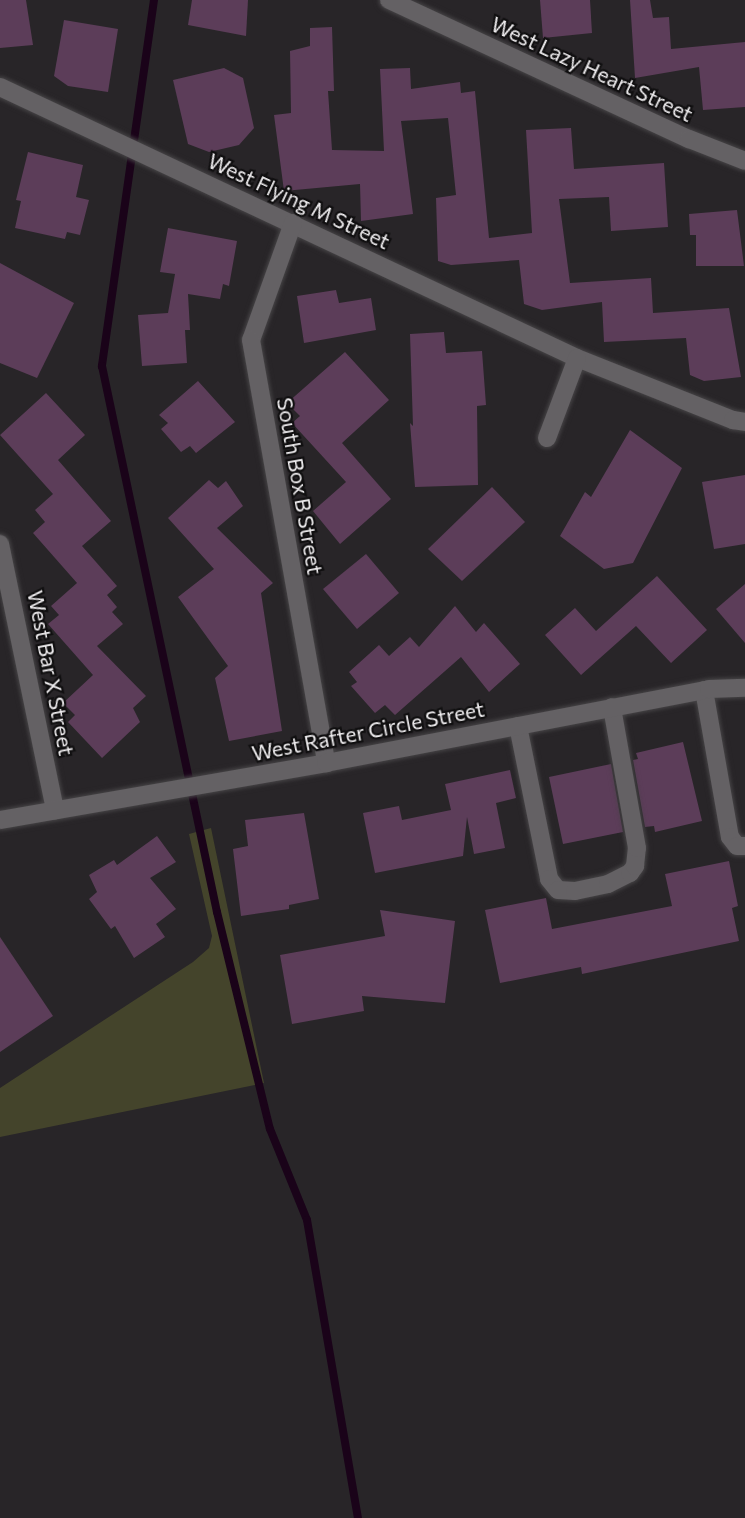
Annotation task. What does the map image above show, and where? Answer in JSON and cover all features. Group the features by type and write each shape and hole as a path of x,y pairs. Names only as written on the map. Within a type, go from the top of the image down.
{"street":[{"name":"West Lazy Heart Street","path":"389,0 698,143 745,161"},
{"name":"West Flying M Street","path":"0,87 578,358 733,420 745,422"},
{"name":"South Box B Street","path":"293,223 251,340 326,763"},
{"path":"546,438 578,358"},
{"name":"West Bar X Street","path":"0,544 55,810"},
{"name":"West Rafter Circle Street","path":"0,820 326,763 704,690 745,687"},
{"path":"704,690 730,837 737,846 745,846"},
{"path":"518,726 549,879 558,890 575,891 608,884 630,873 635,866 638,848 612,707"}],"green space":[{"path":"211,828 264,1083 0,1137 0,1088 193,962 209,948 212,936 189,834"}],"building":[{"path":"0,0 26,0 33,45 0,48"},
{"path":"192,0 248,0 246,36 188,25"},
{"path":"540,0 590,0 592,33 543,38"},
{"path":"630,0 650,0 653,18 669,17 671,49 745,42 745,107 703,110 699,67 635,78"},
{"path":"64,20 118,29 108,92 68,86 54,76"},
{"path":"332,27 334,91 328,91 332,150 384,151 380,69 410,68 411,89 460,82 461,93 475,91 489,238 532,233 526,130 571,128 574,169 664,163 668,227 611,231 609,197 559,199 570,283 651,278 653,313 729,308 741,377 704,381 690,375 686,338 604,342 602,302 542,310 524,304 519,260 451,265 438,261 436,198 456,195 448,118 401,121 413,214 361,221 360,184 284,191 274,115 291,113 290,51 310,46 310,28"},
{"path":"224,68 243,78 254,128 239,145 209,152 188,144 173,80"},
{"path":"28,152 83,165 76,197 89,200 80,235 67,232 65,239 15,228 21,201 16,200"},
{"path":"737,210 744,266 696,266 696,235 690,235 689,214"},
{"path":"168,228 237,241 229,286 223,284 220,299 188,294 190,330 185,330 187,363 142,366 138,315 168,313 175,274 160,272"},
{"path":"0,263 74,303 37,378 0,363"},
{"path":"336,290 339,303 371,298 376,330 304,343 297,296"},
{"path":"444,332 446,353 482,351 486,405 477,406 478,485 415,487 410,423 413,426 410,334"},
{"path":"345,352 389,400 342,443 391,499 340,544 313,511 346,482 292,423 300,416 287,403"},
{"path":"198,381 235,422 196,453 190,446 181,452 161,429 168,423 159,415"},
{"path":"46,393 85,435 58,460 111,521 82,546 117,586 107,595 117,607 112,612 123,624 97,646 146,696 133,708 140,722 102,758 68,722 75,715 63,703 93,675 48,624 59,615 51,606 77,583 33,533 45,522 35,510 53,494 0,435"},
{"path":"630,430 682,468 633,563 604,569 560,536 585,492 591,497"},
{"path":"745,475 745,544 714,549 702,482"},
{"path":"209,480 218,488 226,481 243,506 217,528 273,583 261,593 282,731 229,741 215,678 228,666 178,597 214,569 168,518"},
{"path":"492,487 525,522 462,581 428,549"},
{"path":"366,554 399,593 357,629 323,589"},
{"path":"657,576 707,630 671,663 636,626 581,675 545,635 575,608 596,631"},
{"path":"745,584 745,643 716,609"},
{"path":"455,606 476,632 484,623 520,664 489,692 461,657 395,715 385,705 375,713 351,686 357,682 349,672 379,645 389,656 410,637 419,647"},
{"path":"683,742 702,821 655,832 654,826 645,827 633,760 638,759 636,753"},
{"path":"611,764 623,832 563,844 549,777"},
{"path":"510,770 516,798 496,803 505,848 474,854 467,817 463,856 375,873 363,813 399,806 402,820 451,810 445,784"},
{"path":"304,813 319,899 289,905 289,909 241,916 233,849 248,846 245,820"},
{"path":"157,836 176,862 150,878 176,909 156,924 165,937 134,958 115,926 111,929 89,899 97,892 89,875 114,860 117,865"},
{"path":"729,861 738,906 732,908 739,941 582,974 581,967 500,983 485,910 546,898 552,929 672,906 665,874"},
{"path":"380,910 455,921 445,1003 362,996 364,1011 292,1024 280,955 385,936"},
{"path":"0,937 53,1016 0,1052"}],"waterway":[{"path":"154,0 102,366 217,912 270,1129 307,1220 358,1518"}]}
